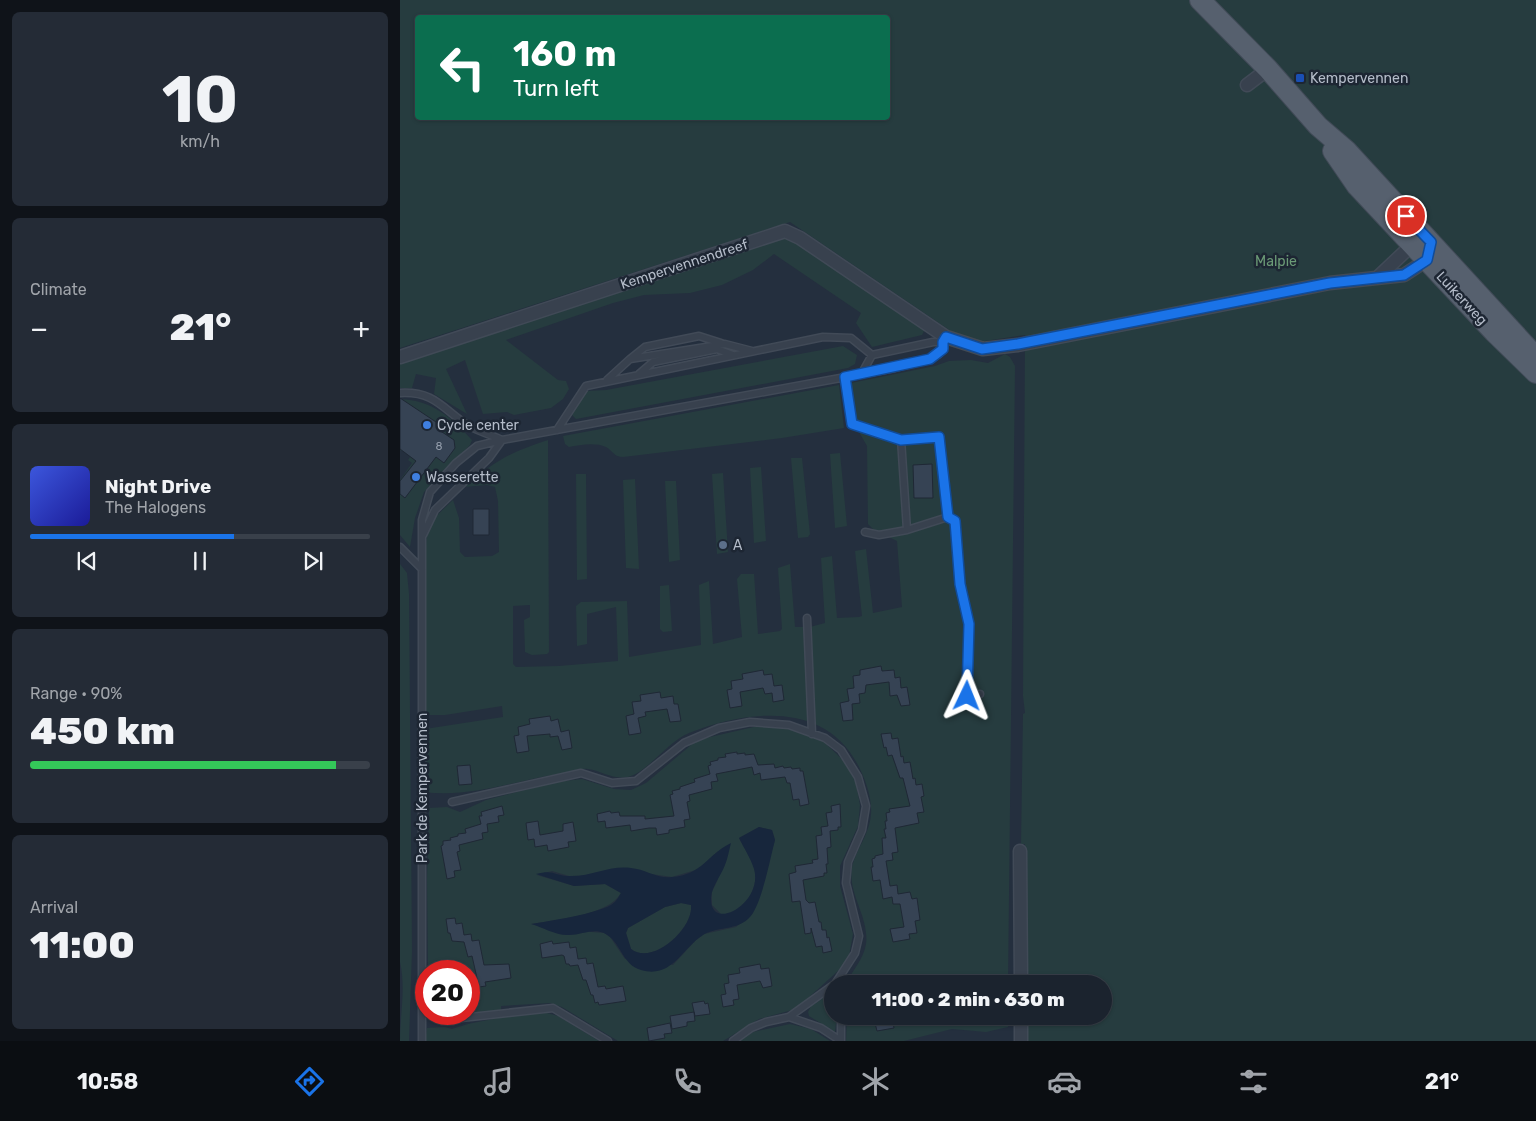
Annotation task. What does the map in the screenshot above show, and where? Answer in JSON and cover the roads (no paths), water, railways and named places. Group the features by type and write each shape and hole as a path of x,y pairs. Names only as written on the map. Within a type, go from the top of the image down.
{"main road":[{"name":"Luikerweg","path":"1200,0 1229,31 1244,43 1258,76 1301,108 1318,126 1346,150 1423,249 1494,332 1536,373"},
{"name":"Luikerweg","path":"1423,249 1536,357"}],"street":[{"name":"Kempervennendreef","path":"400,357 785,231 800,238 944,340 982,349 1009,346 1330,283 1378,276 1404,275 1423,249"},
{"path":"1378,276 1423,249"},
{"path":"1020,851 1021,975"},
{"path":"1021,1025 1021,1041"}],"lane":[{"path":"606,381 645,347 699,336 753,352"},
{"path":"557,430 586,386 638,375 653,362 717,349 734,355 822,337 851,338 872,355"},
{"path":"400,393 410,392 440,402 469,425 502,440 845,377 930,359 943,349 944,340 872,355 862,373"},
{"path":"630,359 725,344"},
{"path":"845,377 852,424 901,440 939,437 948,517"},
{"name":"Park de Kempervennen","path":"422,1041 422,520 430,492 456,464 477,446 502,440"},
{"name":"Park de Kempervennen","path":"423,536 435,510 489,458 502,440"},
{"path":"901,440 907,530"},
{"path":"865,532 879,535 907,530 948,517 955,521 960,584 969,624 967,696 980,694"},
{"path":"400,546 422,569"},
{"path":"807,618 812,734"},
{"path":"452,802 580,773 612,782 636,782 684,743 720,728 750,722 788,725 825,738 841,750 858,777 866,806 862,830 848,862 846,883 858,928 856,953 841,975"},
{"path":"733,1041 750,1028 789,1017 824,992"},
{"path":"480,1016 553,1008 608,1041"},
{"path":"789,1017 821,1028 841,1041"},
{"path":"841,1025 841,1041"}],"water":[{"path":"759,827 772,830 775,840 763,888 753,913 748,919 736,926 703,935 668,967 661,970 652,972 635,967 625,958 614,941 604,933 595,931 562,935 531,924 572,917 604,908 614,903 621,893 605,884 574,886 536,874 550,872 565,876 578,876 608,869 623,868 636,869 661,877 672,877 698,868 731,843 726,862 711,897 713,908 718,913 736,910 751,893 755,881 753,865 739,838","holes":["681,903 691,905 686,924 670,942 650,953 640,953 631,949 626,933 628,928 665,907"]}],"place":[{"name":"Kempervennen","path":"1300,78"},
{"name":"Cycle center","path":"427,425"},
{"name":"Wasserette","path":"416,477"},
{"name":"A","path":"723,545"}],"park label":[{"name":"Malpie","path":"1276,261"}]}
